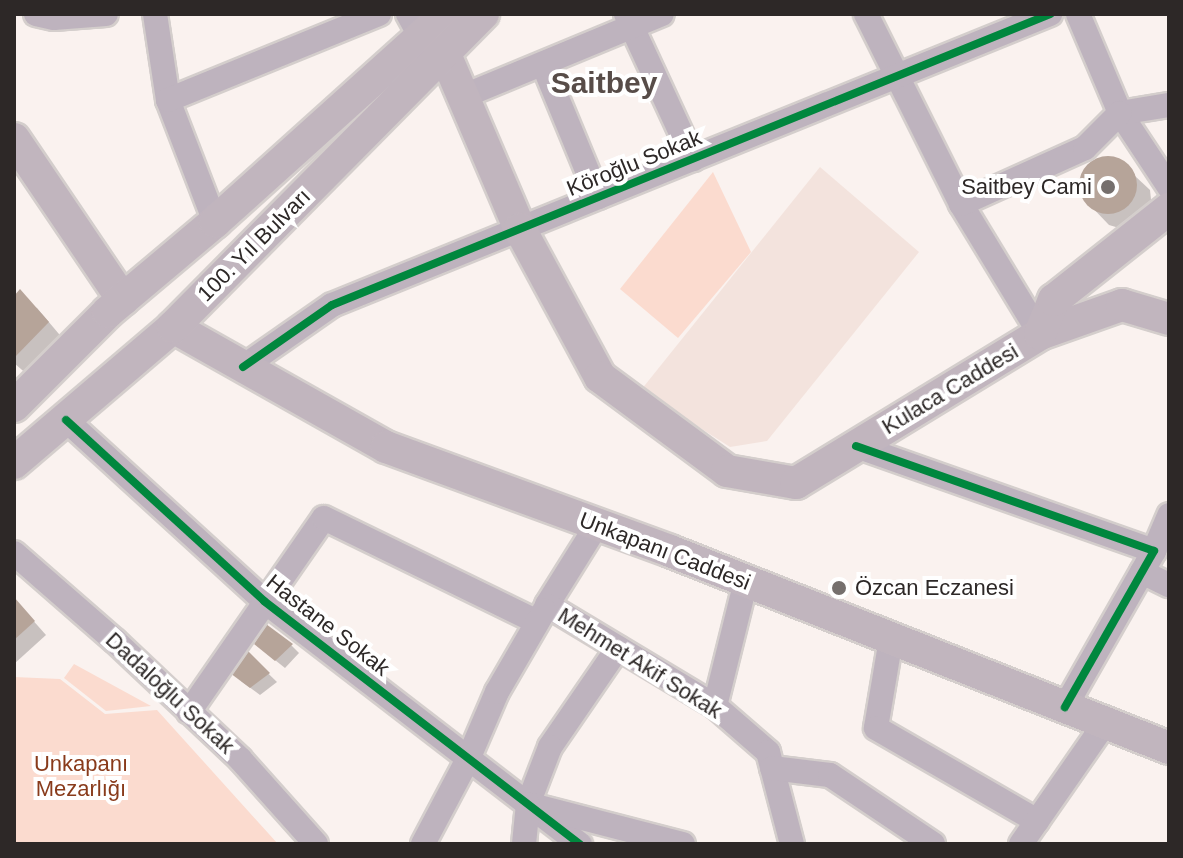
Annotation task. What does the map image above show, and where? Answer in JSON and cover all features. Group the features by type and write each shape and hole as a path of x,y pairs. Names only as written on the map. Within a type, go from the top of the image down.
{"main road":[{"name":"100. Yıl Bulvarı","path":"16,399 150,274 215,222 434,24 483,14"},
{"name":"100. Yıl Bulvarı","path":"14,463 180,320 434,24"},
{"name":"Kulaca Caddesi","path":"434,24 520,229 600,377 727,471 796,483 1040,334 1122,305 1169,319"},
{"path":"15,145 144,353"},
{"path":"1040,334 1054,300 1169,209"},
{"name":"Unkapanı Caddesi","path":"150,274 180,320 243,367 386,447 746,581 1169,748"}],"street":[{"path":"36,14 54,18 106,14"},
{"path":"155,14 168,100 215,222"},
{"path":"168,100 379,14"},
{"path":"464,96 543,64 629,20 662,14"},
{"path":"866,14 961,204 1040,334"},
{"name":"Köroğlu Sokak","path":"243,367 332,305 1050,14"},
{"path":"1078,14 1120,113 1169,187"},
{"path":"629,20 693,159"},
{"path":"543,64 598,197"},
{"path":"961,204 1085,148 1120,113 1169,105"},
{"name":"Hastane Sokak","path":"66,420 264,601 580,844"},
{"path":"856,446 1148,562 1169,585"},
{"path":"1065,707 1148,562 1169,515"},
{"path":"189,712 324,518 542,614 497,692 469,757 423,844"},
{"name":"Mehmet Akif Sokak","path":"597,525 542,614 618,648 715,706 768,752 792,844"},
{"name":"Dadaloğlu Sokak","path":"14,553 115,641 240,759 316,844"},
{"path":"715,706 746,581"},
{"path":"891,639 876,728 1037,821"},
{"path":"524,844 528,804 550,747 618,648"},
{"path":"1021,844 1105,723"},
{"path":"772,768 830,775 933,844"},
{"path":"528,804 683,844"}],"shaded area":[{"path":"820,167 919,252 767,441 730,447 641,390"}],"green space":[{"path":"713,172 751,252 678,338 620,289"},
{"path":"74,664 151,706 106,711 64,678"},
{"name":"Unkapanı Mezarlığı","path":"14,677 60,679 105,714 157,710 278,844 14,844"}],"building":[{"name":"Saitbey Cami","path":"1108,156 1129,164 1137,185 1129,206 1108,214 1087,206 1079,185 1087,164"},
{"path":"20,289 49,322 14,358 14,296"},
{"path":"14,597 35,621 14,640"},
{"path":"266,624 293,644 275,661 254,644"},
{"path":"248,651 270,673 250,688 230,673"}],"cycle path":[{"path":"243,367 332,305 1050,14"},
{"path":"66,420 264,601 580,844"},
{"path":"856,446 1154,551 1065,707"}],"place":[{"name":"Saitbey Cami","path":"1108,187"},
{"name":"Özcan Eczanesi","path":"839,588"}],"district":[{"name":"Saitbey","path":"604,83"}]}
